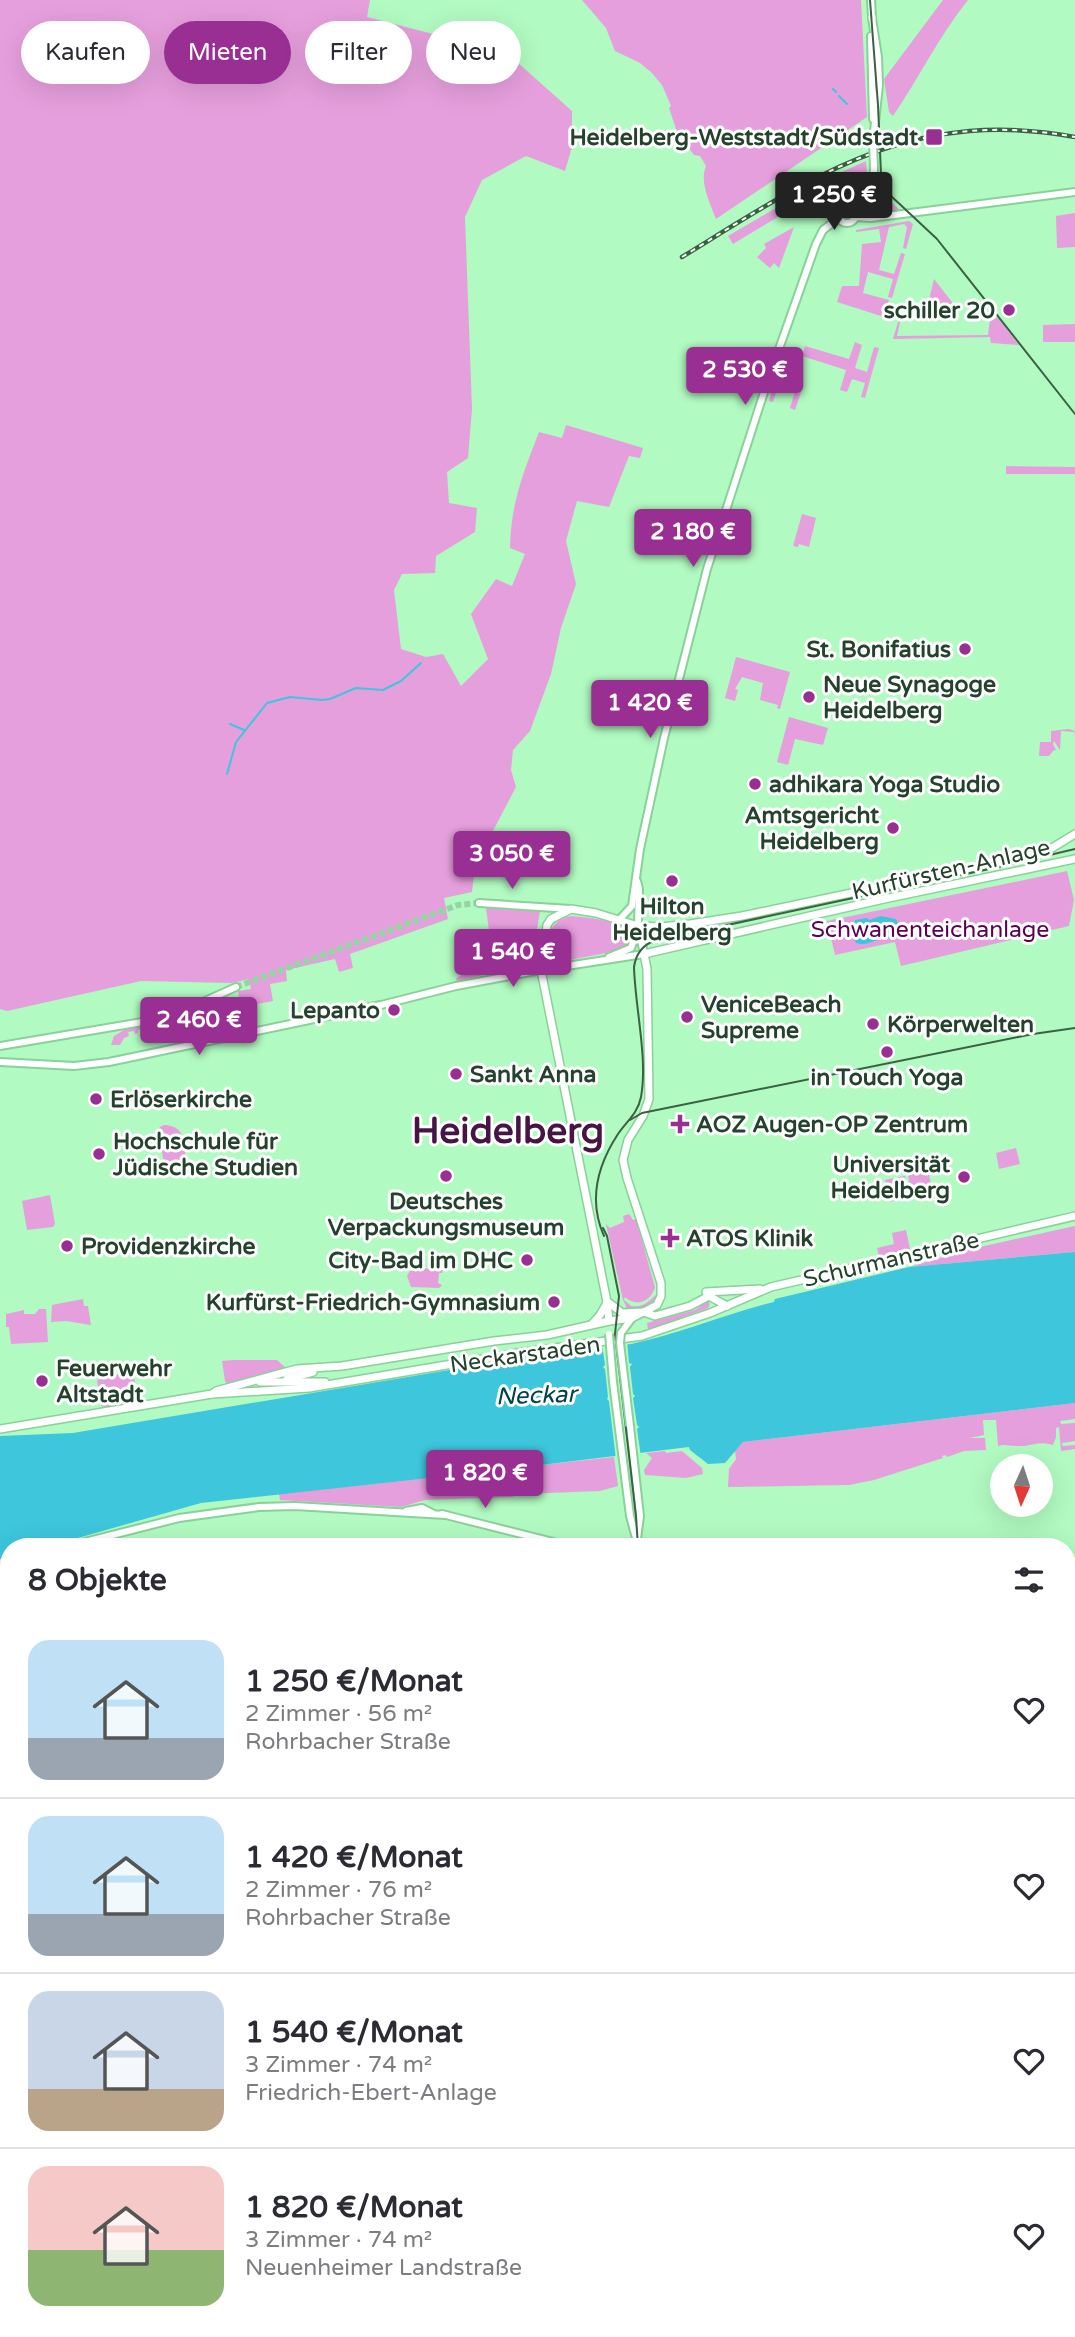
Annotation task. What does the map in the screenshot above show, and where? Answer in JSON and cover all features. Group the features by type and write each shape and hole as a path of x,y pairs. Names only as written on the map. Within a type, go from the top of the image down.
{"main road":[{"path":"850,207 854,198 870,184 874,170 871,0"},
{"path":"839,218 848,223 855,217 870,218 1075,192"},
{"path":"850,207 855,217"},
{"path":"619,920 632,906 640,849 664,738 706,569 816,244 823,230 839,218 840,209 850,207"},
{"name":"Kurfürsten-Anlage","path":"571,909 638,926 722,920 1032,855 1052,848 1075,834"},
{"path":"0,1062 74,1066 109,1062 541,970 644,954 1075,859"},
{"path":"608,958 631,948 635,942 638,926 637,881"},
{"path":"479,903 571,909"},
{"path":"571,909 551,919 547,925 541,970 607,1302 630,1516 635,1538"},
{"path":"638,926 647,969 649,1099 643,1116 626,1144 624,1165 661,1283 660,1300 665,1306 675,1309"},
{"path":"0,1046 154,1020 185,1010 236,987"},
{"name":"Schurmanstraße","path":"710,1313 771,1287 1075,1216"},
{"path":"690,1306 703,1292 733,1292 771,1287"},
{"path":"607,1302 622,1313 644,1312 652,1316 690,1306 706,1296 714,1297 727,1306"},
{"path":"706,1296 714,1304 710,1313"},
{"path":"644,1312 660,1300"},
{"name":"Neckarstaden","path":"591,1326 607,1302"},
{"name":"Neckarstaden","path":"212,1394 291,1370 327,1368 547,1335 632,1318 644,1312"},
{"name":"Neckarstaden","path":"0,1429 212,1394 247,1394 309,1388 517,1353 642,1336 710,1313"},
{"path":"632,1318 621,1333 620,1346 640,1516 637,1538"},
{"name":"Neckarstaden","path":"247,1394 327,1368"},
{"name":"Neckarstaden","path":"251,1382 336,1383"},
{"path":"100,1538 179,1518 285,1505 445,1515"},
{"path":"404,1512 422,1508 536,1538"}],"green space":[{"path":"0,0 370,0 367,17 383,21 305,21 305,84 412,84 412,29 426,32 426,84 521,84 521,65 572,111 572,147 565,171 526,156 482,180 465,217 472,409 468,458 447,472 449,503 477,508 475,532 436,556 435,573 402,574 394,590 401,649 426,657 443,654 461,686 488,659 471,614 496,579 512,586 525,554 510,548 511,532 519,488 539,432 562,438 566,425 643,448 640,458 629,456 609,507 577,501 566,541 576,584 561,628 551,674 530,731 513,750 511,770 516,787 475,865 472,892 444,898 448,919 350,954 353,968 339,972 335,959 286,970 287,981 270,984 273,1001 241,1007 238,991 251,989 249,979 232,983 141,981 7,1011 0,1009"},
{"path":"582,0 861,0 867,117 716,219 705,186 706,166 677,132 669,108 671,106 662,85 640,63 615,51 606,28"},
{"path":"943,0 968,0 893,116 889,112 884,79"},
{"path":"866,161 867,172 854,174 834,183 733,244 728,236 824,180"},
{"path":"880,193 900,210 865,214 862,207"},
{"path":"1075,213 1075,247 1057,248 1056,216"},
{"path":"909,221 913,224 906,249 903,248 907,227 904,224 889,227 879,270 894,274 901,253 905,254 892,298 888,297 893,279 868,272 863,293 889,300 884,317 837,302 842,286 859,286 862,244 881,242 879,229 856,230"},
{"path":"794,227 779,268 774,263 770,268 757,257 766,248 764,244"},
{"path":"934,279 959,311 956,313 951,307 943,306 939,312 927,308"},
{"path":"998,318 1019,345 991,343 990,337 893,339 898,322 897,336 988,335 990,319"},
{"path":"1075,324 1075,342 1043,342 1043,325"},
{"path":"855,342 862,345 855,368 867,372 874,347 879,348 865,398 861,397 865,383 852,379 847,392 840,390 846,370 802,356 805,346 849,359"},
{"path":"776,377 803,386 795,410 790,408 795,391 778,386 773,402 769,401"},
{"path":"1006,466 1075,467 1075,474 1006,474"},
{"path":"802,514 816,518 809,547 799,544 798,547 793,546"},
{"path":"736,657 790,672 780,709 777,708 778,705 760,700 763,683 742,677 735,689 738,690 735,701 725,698"},
{"path":"789,717 828,728 823,745 795,739 788,765 777,762"},
{"path":"1074,727 1075,738 1074,732 1061,731 1060,750 1054,741 1056,750 1049,756 1039,756 1040,742 1051,742 1051,731 1069,729 1074,731"},
{"name":"Schwanenteichanlage","path":"1067,871 1074,900 1069,926 901,966 895,942 835,955 827,921"},
{"path":"486,908 540,911 532,960 526,965 457,981 456,978 464,974 489,931"},
{"path":"572,916 621,926 631,936 629,945 623,950 547,964 545,959 551,931 558,921"},
{"path":"227,994 225,1017 221,1018 219,1015 138,1030 135,1034 134,1031 128,1032 129,1036 124,1038 120,1045 111,1045 114,1036 126,1029 155,1022"},
{"path":"164,1125 180,1131 186,1159 164,1163 158,1130"},
{"path":"1016,1148 1020,1164 999,1169 996,1153"},
{"path":"928,1171 933,1192 912,1197 908,1175"},
{"path":"905,1176 910,1197 890,1202 885,1180"},
{"path":"50,1195 55,1224 53,1227 27,1230 22,1201"},
{"path":"629,1214 633,1220 636,1219 655,1287 643,1301 634,1302 625,1297 624,1300 631,1306 640,1306 659,1292 650,1304 625,1311 606,1224 610,1228 624,1222 623,1216"},
{"path":"1075,1226 1075,1252 909,1267 971,1249"},
{"path":"906,1230 910,1249 879,1256 877,1248 894,1244 892,1233"},
{"path":"416,1268 443,1269 442,1273 439,1273 438,1283 442,1285 439,1288 411,1287 407,1276"},
{"path":"83,1299 84,1306 88,1306 91,1325 66,1321 51,1322 52,1305"},
{"path":"708,1301 708,1308 648,1330 647,1323 695,1310"},
{"path":"39,1309 46,1309 48,1342 11,1344 9,1327 6,1327 6,1314 24,1310 24,1314 35,1314"},
{"path":"277,1360 286,1368 228,1385 222,1361"},
{"path":"133,1371 139,1404 108,1408 101,1406 97,1380"},
{"path":"1075,1403 1075,1419 1060,1421 1061,1424 1075,1423 1075,1441 1062,1443 1063,1446 1075,1445 1075,1449 1061,1451 1059,1427 1056,1428 1053,1445 1043,1443 998,1446 996,1420 983,1420 984,1435 970,1438 985,1438 986,1450 964,1451 947,1457 945,1455 943,1458 874,1480 849,1485 728,1487 729,1469 736,1459 735,1451 743,1442"},
{"path":"682,1451 702,1468 703,1474 686,1478 645,1475 644,1470 652,1458 646,1453"},
{"path":"614,1457 618,1486 600,1491 425,1500 401,1507 280,1500 279,1494 484,1472 486,1474 517,1470 518,1473 526,1474 541,1465"}],"water":[{"path":"881,916 896,919 899,931 892,933 889,938 864,944 856,943 851,934 855,920 869,920"},
{"name":"Neckar","path":"1075,1252 1075,1403 743,1442 725,1463 708,1464 689,1447 541,1465 526,1474 518,1473 518,1466 201,1503 78,1538 0,1538 0,1436 73,1433 497,1362 631,1344 774,1302 775,1299 909,1267"}],"pier":[{"path":"627,1341 629,1363 632,1364 633,1398 641,1457 616,1460 602,1344"}],"waterway":[{"path":"833,89 836,92"},
{"path":"839,96 847,104"},
{"path":"227,774 236,742 267,703 290,697 330,699 356,688 383,690 401,681 421,663"},
{"path":"230,724 244,730"}],"tunnel":[{"path":"236,987 458,905 479,903"}],"tram line":[{"path":"870,0 883,183 890,195 937,239 1075,414"},
{"path":"604,1236 596,1209 600,1171 611,1146 635,1112 641,1097 643,1066 634,967 636,957 644,947 657,940 1075,849"},
{"path":"630,1120 642,1113 1033,1034 1075,1028"},
{"path":"603,1228 619,1296 615,1334 637,1538"}],"railway":[{"path":"682,257 821,176 866,155 913,140 963,132 1016,130 1075,137"}],"place":[{"name":"Heidelberg-Weststadt/Südstadt","path":"934,137"},
{"name":"schiller 20","path":"1009,310"},
{"name":"St. Bonifatius","path":"965,649"},
{"name":"Neue Synagoge Heidelberg","path":"809,697"},
{"name":"adhikara Yoga Studio","path":"755,784"},
{"name":"Amtsgericht Heidelberg","path":"893,828"},
{"name":"Hilton Heidelberg","path":"672,881"},
{"name":"Lepanto","path":"394,1010"},
{"name":"VeniceBeach Supreme","path":"687,1017"},
{"name":"Körperwelten","path":"873,1024"},
{"name":"in Touch Yoga","path":"887,1052"},
{"name":"Sankt Anna","path":"456,1074"},
{"name":"Erlöserkirche","path":"96,1099"},
{"name":"AOZ Augen-OP Zentrum","path":"680,1124"},
{"name":"Hochschule für Jüdische Studien","path":"99,1154"},
{"name":"Deutsches Verpackungsmuseum","path":"446,1176"},
{"name":"Universität Heidelberg","path":"964,1177"},
{"name":"ATOS Klinik","path":"670,1238"},
{"name":"Providenzkirche","path":"67,1246"},
{"name":"City-Bad im DHC","path":"527,1260"},
{"name":"Kurfürst-Friedrich-Gymnasium","path":"554,1302"},
{"name":"Feuerwehr Altstadt","path":"42,1381"}],"district":[{"name":"Heidelberg","path":"508,1130"}]}
